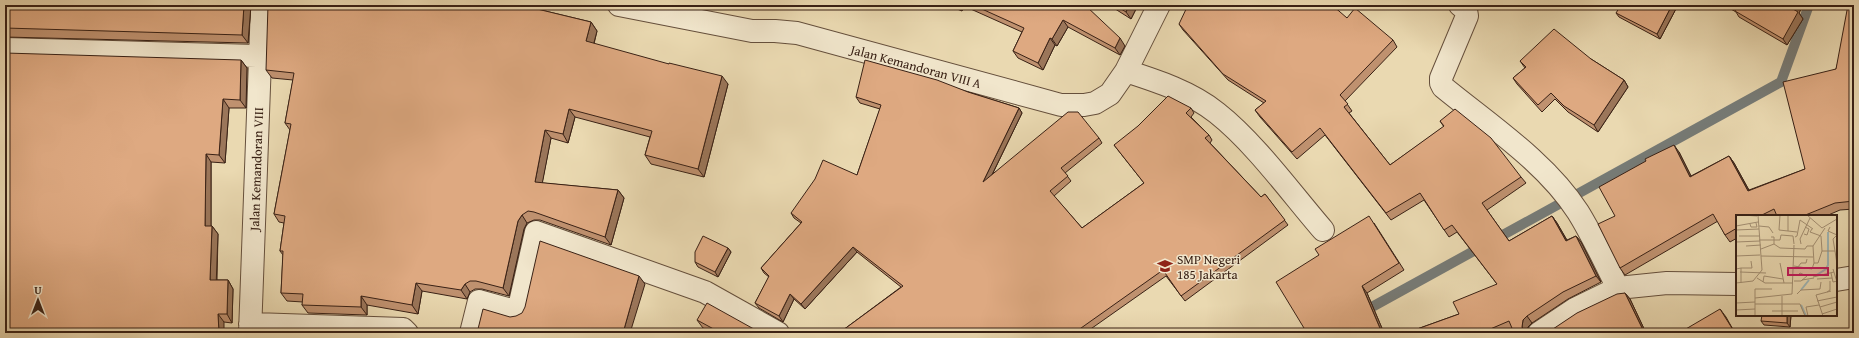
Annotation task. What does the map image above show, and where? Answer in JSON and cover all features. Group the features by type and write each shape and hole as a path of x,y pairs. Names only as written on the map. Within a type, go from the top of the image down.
{"street":[{"name":"Jalan Kemandoran VIII","path":"250,328 262,5"},
{"name":"Jalan Kemandoran VIII A","path":"619,5 745,30 796,33 1061,105 1084,105 1095,103 1110,94 1126,71 1160,5"},
{"path":"1460,5 1466,10 1467,16 1441,78 1443,87 1531,159 1559,188 1578,213 1618,288"},
{"path":"5,50 260,56"},
{"path":"1126,71 1162,82 1216,112 1244,138 1323,230"},
{"path":"471,333 479,302 518,312 536,232 705,292 778,333"},
{"path":"1837,280 1854,277"},
{"path":"1539,333 1575,309 1618,288 1667,284 1736,284"},
{"path":"250,328 403,329 407,333"}],"building":[{"path":"5,5 244,5 242,35 5,28"},
{"path":"268,5 534,5 533,8 591,22 586,41 669,64 722,76 698,169 645,155 652,131 569,109 563,134 545,130 535,182 618,190 605,237 528,211 522,215 518,221 503,288 476,281 470,281 465,284 461,290 416,283 412,305 361,296 361,307 302,305 303,294 281,293 283,251 280,251 285,216 274,214 291,124 285,123 294,73 266,70"},
{"path":"973,5 1085,5 1120,38 1115,48 1063,20 1052,39 1050,38 1038,63 1013,51 1024,28"},
{"path":"1115,5 1129,5 1126,12"},
{"path":"1188,5 1320,5 1326,9 1332,5 1347,18 1355,8 1393,40 1340,95 1348,104 1344,107 1390,165 1444,126 1440,121 1455,109 1491,138 1521,177 1482,203 1509,241 1552,216 1566,241 1576,236 1596,276 1563,292 1527,316 1523,320 1522,327 1524,333 1514,333 1509,321 1481,333 1406,333 1459,314 1453,302 1497,284 1452,225 1444,230 1420,193 1386,213 1320,128 1292,152 1255,110 1266,101 1223,74 1179,24"},
{"path":"1621,5 1672,5 1657,34 1616,13"},
{"path":"1729,5 1795,5 1793,9 1798,12 1783,39 1735,11 1736,9"},
{"path":"1848,5 1854,5 1854,201 1835,203 1805,215 1777,215 1774,209 1762,215 1736,215 1736,229 1725,235 1713,214 1620,268 1598,224 1615,216 1599,187 1646,161 1645,159 1674,145 1690,177 1729,156 1748,191 1805,169 1783,82 1836,69"},
{"path":"1554,29 1591,59 1624,80 1594,125 1564,106 1551,93 1538,105 1513,78 1526,67 1520,61"},
{"path":"5,53 241,60 240,100 223,99 219,155 206,154 205,226 212,226 210,280 228,280 227,314 218,314 219,333 5,333"},
{"path":"865,60 937,80 968,92 1019,108 983,182 1068,112 1078,112 1099,138 1061,168 1068,176 1050,191 1082,228 1144,183 1114,145 1138,126 1168,96 1191,108 1186,113 1209,135 1205,138 1261,197 1265,194 1285,220 1181,296 1163,270 1074,333 839,333 903,286 853,247 801,304 790,294 779,316 755,303 769,276 761,268 802,222 791,213 815,179 823,160 857,175 881,105 856,97"},
{"path":"1369,216 1399,263 1362,286 1382,333 1307,333 1276,282 1319,255 1315,249"},
{"path":"703,236 728,248 715,272 695,262 695,252"},
{"path":"540,241 639,276 623,333 474,333 478,329 483,309 510,317 522,313 525,307"},
{"path":"1625,293 1643,330 1636,333 1547,333 1577,313 1617,294"},
{"path":"707,303 761,333 721,333 697,320"},
{"path":"1720,309 1735,333 1679,333"},
{"path":"1762,316 1787,316 1787,323 1761,321"},
{"path":"300,331 361,333 300,333"}],"waterway":[{"path":"1361,313 1781,82 1809,5"}],"place":[{"name":"SMP Negeri 185 Jakarta","path":"1165,266"}]}
